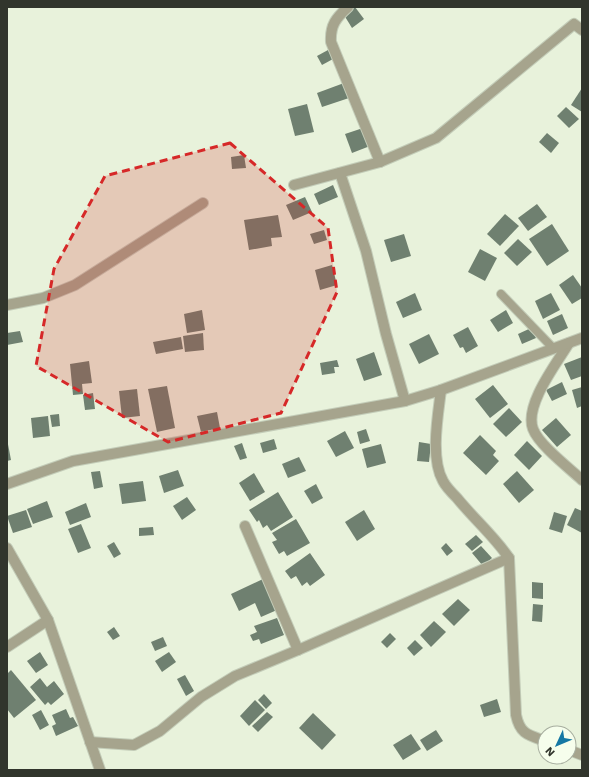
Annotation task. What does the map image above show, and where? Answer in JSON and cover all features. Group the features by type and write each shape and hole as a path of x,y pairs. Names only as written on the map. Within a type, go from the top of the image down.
{"street":[{"path":"348,7 336,18 330,30 331,42 380,162"},
{"path":"294,185 380,162 436,138 574,24 582,30"},
{"path":"340,173 366,251 386,334 405,401"},
{"path":"7,305 42,298 75,284 203,203"},
{"path":"7,484 73,461 405,401 441,390 582,338"},
{"path":"569,343 542,384 533,409 533,428 542,442 582,480"},
{"path":"441,390 435,429 437,458 442,481 469,513 497,541 509,558 517,720 518,725 526,734 537,738"},
{"path":"245,526 298,650"},
{"path":"7,548 48,620 100,770"},
{"path":"90,742 134,745 160,731 201,697 235,676 509,558"},
{"path":"7,647 48,620"}],"lane":[{"path":"501,294 553,348"}],"highlighted area":[{"path":"230,143 328,228 337,292 281,413 168,442 36,366 54,269 105,176"}],"building":[{"path":"355,7 364,19 352,28 344,15"},
{"path":"328,50 333,59 322,65 317,56"},
{"path":"344,83 349,98 322,107 317,93"},
{"path":"582,88 582,112 571,105"},
{"path":"307,104 314,132 295,136 288,109"},
{"path":"566,107 579,119 569,128 557,116"},
{"path":"363,128 370,146 352,153 345,134"},
{"path":"547,133 559,143 551,153 539,142"},
{"path":"244,155 246,168 232,169 231,157"},
{"path":"333,185 338,197 319,205 314,194"},
{"path":"305,197 312,212 293,220 286,205"},
{"path":"537,204 547,217 528,231 518,218"},
{"path":"505,214 519,226 500,246 487,234"},
{"path":"278,215 282,237 271,238 272,246 249,250 244,220"},
{"path":"552,224 569,251 547,266 529,239"},
{"path":"324,230 327,240 314,244 310,234"},
{"path":"404,234 411,256 391,262 384,240"},
{"path":"518,239 532,252 517,266 504,253"},
{"path":"480,249 497,258 485,281 468,272"},
{"path":"332,265 337,285 320,290 315,270"},
{"path":"573,275 582,288 582,298 572,304 559,285"},
{"path":"415,293 422,310 403,318 396,302"},
{"path":"551,293 560,310 543,319 535,301"},
{"path":"202,310 205,330 187,333 184,314"},
{"path":"506,310 513,323 498,332 490,320"},
{"path":"562,314 568,328 553,335 547,321"},
{"path":"468,327 478,346 466,353 463,347 460,348 453,335"},
{"path":"531,328 536,338 522,344 518,334"},
{"path":"20,331 23,342 7,345 7,333"},
{"path":"203,333 204,350 185,352 183,336"},
{"path":"429,334 439,354 419,364 409,344"},
{"path":"181,337 183,349 156,354 153,342"},
{"path":"374,352 382,375 364,381 356,359"},
{"path":"582,357 582,376 571,380 564,364"},
{"path":"337,360 339,367 334,367 335,373 322,375 320,363"},
{"path":"89,361 92,383 82,384 83,394 73,395 70,364"},
{"path":"562,382 567,394 552,401 546,390"},
{"path":"493,385 508,404 490,418 475,399"},
{"path":"167,386 175,428 157,432 148,389"},
{"path":"582,387 582,406 577,408 572,390"},
{"path":"137,389 140,416 122,418 119,391"},
{"path":"93,393 95,409 85,410 83,395"},
{"path":"509,408 522,422 506,437 493,424"},
{"path":"217,412 220,428 201,432 197,416"},
{"path":"59,414 60,426 52,427 50,415"},
{"path":"48,416 50,436 33,438 31,418"},
{"path":"556,418 571,435 557,447 542,430"},
{"path":"366,429 370,441 360,444 357,432"},
{"path":"345,431 354,448 336,457 327,441"},
{"path":"480,435 496,451 493,455 499,461 486,475 463,453"},
{"path":"7,439 11,460 7,461"},
{"path":"274,439 277,449 263,453 260,443"},
{"path":"527,441 542,456 529,470 514,455"},
{"path":"419,442 431,444 429,462 417,461"},
{"path":"242,443 247,458 240,460 234,446"},
{"path":"381,444 386,463 367,468 362,449"},
{"path":"299,457 306,471 288,478 282,464"},
{"path":"178,470 184,486 164,493 159,476"},
{"path":"100,471 103,487 94,489 91,472"},
{"path":"517,471 534,490 519,503 503,484"},
{"path":"254,473 265,492 250,501 239,483"},
{"path":"143,481 146,501 122,504 119,484"},
{"path":"316,484 323,498 312,504 304,491"},
{"path":"278,492 293,517 271,531 267,525 263,528 259,520 257,522 249,510"},
{"path":"187,497 196,510 182,520 173,506"},
{"path":"47,501 53,517 33,524 27,509"},
{"path":"86,503 91,517 70,525 65,512"},
{"path":"575,508 582,511 582,533 567,525"},
{"path":"26,510 32,527 13,533 7,516"},
{"path":"364,510 375,529 357,541 345,522"},
{"path":"554,512 567,516 562,533 549,529"},
{"path":"296,519 310,543 287,556 284,551 279,554 272,542 277,540 272,533"},
{"path":"81,524 91,548 78,553 68,529"},
{"path":"153,527 154,535 139,536 139,528"},
{"path":"476,535 483,542 472,551 465,544"},
{"path":"114,542 121,554 114,558 107,546"},
{"path":"446,543 453,551 447,556 441,548"},
{"path":"481,546 492,558 483,566 472,553"},
{"path":"310,553 325,575 310,586 307,582 302,586 296,576 291,579 285,571"},
{"path":"263,579 277,610 261,617 255,603 239,611 231,594"},
{"path":"532,582 543,583 543,599 532,598"},
{"path":"458,599 470,610 454,626 442,614"},
{"path":"533,604 543,605 542,622 532,621"},
{"path":"277,618 284,635 261,644 259,639 253,641 250,635 257,632 254,626"},
{"path":"434,621 446,632 431,647 420,635"},
{"path":"114,627 120,636 113,640 107,632"},
{"path":"390,633 396,639 387,648 381,642"},
{"path":"163,637 167,646 155,651 151,642"},
{"path":"415,640 423,648 414,656 407,648"},
{"path":"40,652 48,665 36,673 27,661"},
{"path":"169,652 176,662 162,672 155,661"},
{"path":"11,670 36,700 14,718 7,709 7,674"},
{"path":"185,675 194,691 186,696 177,679"},
{"path":"40,678 47,687 54,681 64,694 51,705 48,702 45,705 30,687"},
{"path":"264,694 272,703 266,709 258,700"},
{"path":"497,699 501,712 484,717 480,705"},
{"path":"255,700 265,710 249,726 240,716"},
{"path":"66,709 70,718 73,717 78,726 56,736 52,726 56,724 52,715"},
{"path":"41,710 49,725 40,730 32,715"},
{"path":"267,712 273,717 258,732 252,726"},
{"path":"313,713 336,735 322,750 299,728"},
{"path":"436,730 443,741 427,751 420,740"},
{"path":"411,734 421,749 403,760 393,745"}]}
